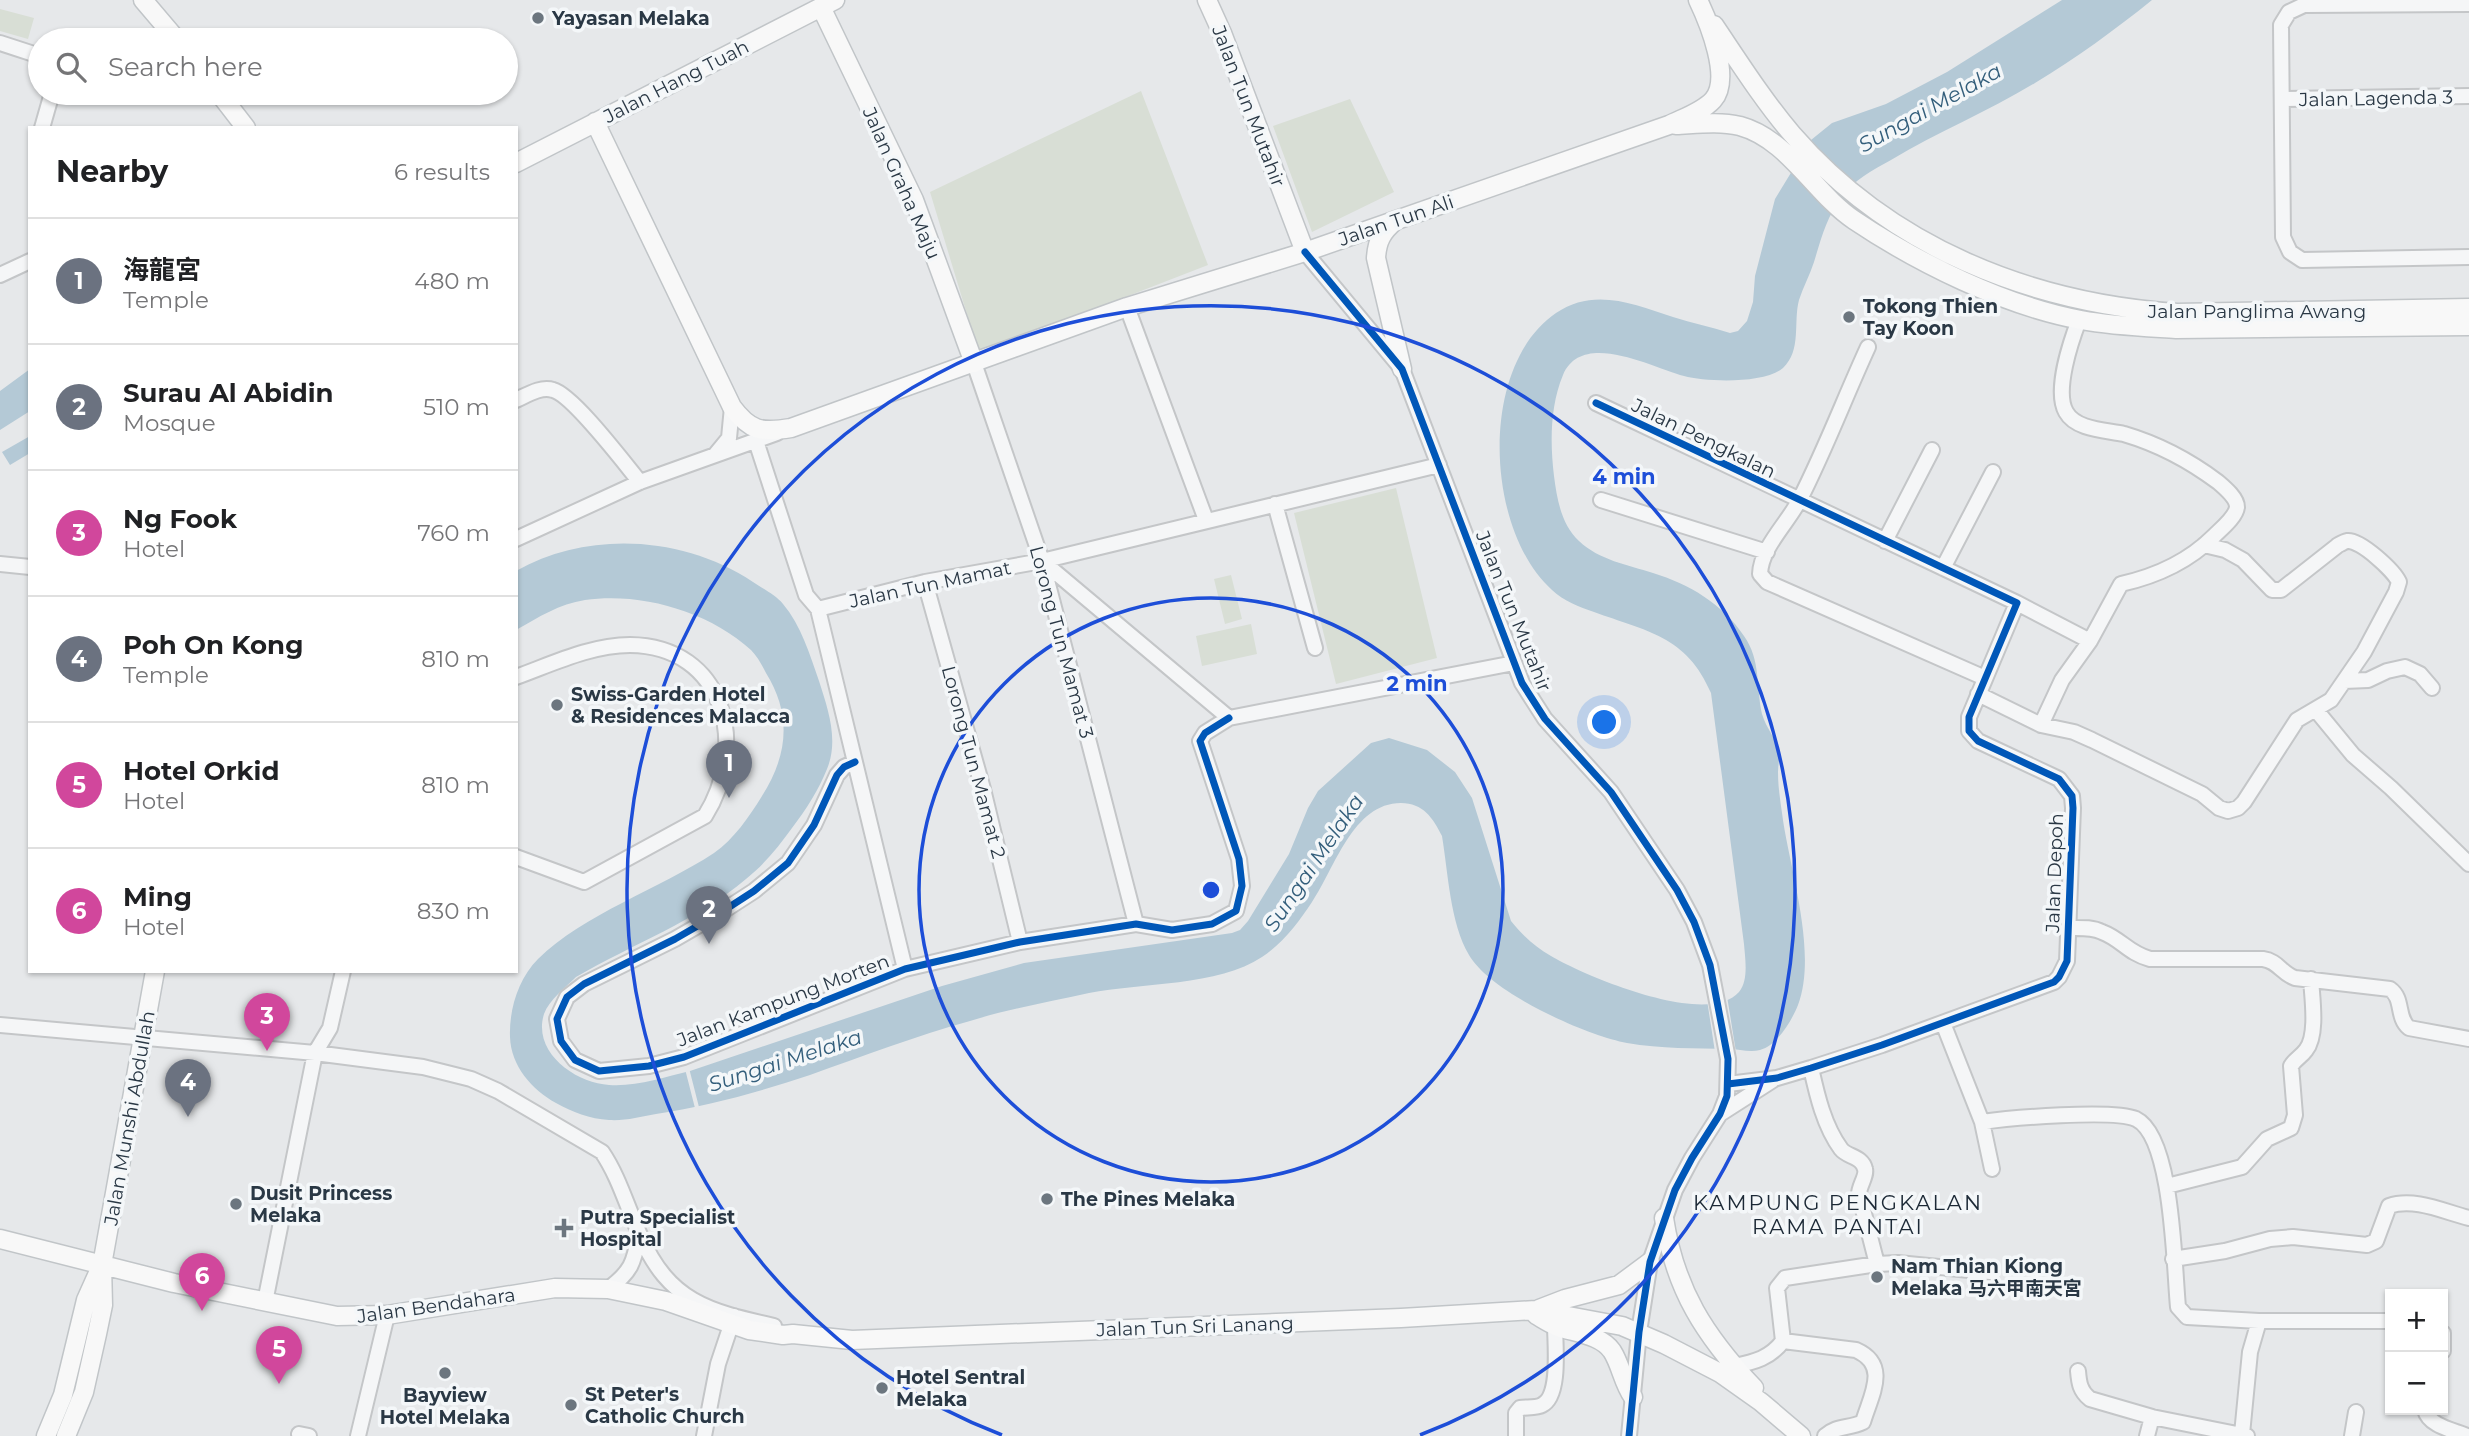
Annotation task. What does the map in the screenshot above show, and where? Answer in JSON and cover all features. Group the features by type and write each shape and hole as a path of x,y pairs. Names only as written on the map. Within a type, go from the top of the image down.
{"main road":[{"path":"142,0 166,28"},
{"name":"Jalan Tun Mutahir","path":"1207,0 1305,252"},
{"name":"Jalan Hang Tuah","path":"518,162 824,2"},
{"name":"Jalan Graha Maju","path":"824,2 914,200 974,363"},
{"name":"Jalan Tun Ali","path":"732,407 743,421 755,429 775,431 790,428 1128,307 1305,252 1669,125 1712,101 1721,85 1719,59 1699,2"},
{"name":"Jalan Panglima Awang","path":"1699,2 1752,81 1792,134 1864,203 1913,236 1995,275 2077,300 2131,310 2177,313 2469,309"},
{"path":"228,105 244,126"},
{"path":"595,122 732,407"},
{"name":"Jalan Panglima Awang","path":"1669,125 1740,126 1768,140 1783,152 1850,217 1956,277 1999,295 2079,320 2132,328 2176,329 2469,326"},
{"path":"1395,221 1384,230 1377,244 1376,258 1402,369"},
{"name":"Jalan Munshi Abdullah","path":"66,1436 84,1392 103,1305 102,1265 155,973"},
{"path":"1664,1218 1675,1269 1688,1301 1708,1333 1734,1366 1801,1436"},
{"name":"Jalan Bendahara","path":"0,1239 174,1283 337,1316 387,1315 555,1288 608,1289 666,1301 738,1324"},
{"path":"1531,1310 1619,1285 1650,1262"},
{"name":"Jalan Munshi Abdullah","path":"46,1436 63,1395 86,1300 102,1265"},
{"path":"1531,1310 1555,1325 1605,1343 1613,1352 1622,1378 1633,1397"},
{"name":"Jalan Tun Sri Lanang","path":"738,1324 783,1335 852,1340 1401,1318 1531,1310 1602,1321 1639,1332 1720,1373 1782,1419"}],"street":[{"path":"2469,4 2419,2 2304,5 2289,12 2281,25 2283,237 2290,252 2302,260 2469,257"},
{"path":"0,43 28,52"},
{"name":"Jalan Lagenda 3","path":"2283,99 2469,96"},
{"path":"43,126 49,105"},
{"name":"Jalan Tun Mutahir","path":"1305,252 1402,369 1514,663 1533,701 1545,719 1611,792 1659,860 1703,943 1728,1059 1727,1096 1720,1114 1675,1190 1650,1262 1639,1332 1629,1436"},
{"path":"0,275 28,262"},
{"path":"1128,307 1206,520"},
{"path":"2042,725 2062,680 2090,641 2121,584 2145,579 2174,566 2204,545 2235,513 2237,506 2235,499 2222,486 2196,466 2161,448 2124,435 2093,429 2071,419 2064,410 2062,398 2066,356 2079,320"},
{"path":"1868,347 1799,501 1767,552 1759,574 1767,582 1985,678"},
{"name":"Lorong Tun Mamat 3","path":"974,363 1042,561 1136,924"},
{"path":"518,399 536,391 553,390 559,393 595,427 640,482"},
{"name":"Jalan Pengkalan","path":"1596,403 1799,501"},
{"path":"714,456 729,438 732,407"},
{"path":"518,538 640,482 790,428"},
{"path":"756,441 806,595 818,609 905,969"},
{"path":"1885,541 1932,450"},
{"name":"Jalan Tun Mamat","path":"818,609 925,582 1042,561 1439,466"},
{"path":"1943,568 1993,472"},
{"path":"1601,500 1767,552"},
{"path":"1799,501 2017,603 2090,641"},
{"path":"1275,505 1315,648"},
{"path":"1978,694 2042,725 2074,732 2092,740 2202,794 2219,808 2228,811 2238,808 2297,720 2331,700 2364,652 2399,582 2395,573 2357,543 2347,541 2281,590 2272,590 2243,560 2225,550 2204,545"},
{"path":"1042,561 1229,718 1514,663"},
{"path":"0,564 28,567"},
{"name":"Lorong Tun Mamat 2","path":"925,582 983,789 1020,942"},
{"name":"Jalan Depoh","path":"1728,1083 1777,1078 1811,1068 1943,1023 2054,982 2059,977 2067,961 2072,796 2059,779 1972,737 1969,731 1969,717 2017,603"},
{"path":"518,676 605,647 648,647 678,657 704,676 714,690 727,724 726,754 720,783 705,816 584,882 518,858"},
{"path":"2344,681 2368,680 2387,671 2405,667 2420,674 2432,688"},
{"path":"2316,710 2353,755 2469,864"},
{"name":"Jalan Kampung Morten","path":"855,762 844,767 837,775 814,825 788,863 754,891 675,939 584,984 567,998 557,1019 561,1041 575,1060 600,1071 649,1066 696,1053 905,969 1020,942 1136,924 1172,930 1212,924 1236,911 1242,886 1238,859 1200,741 1205,733 1229,718"},
{"path":"2069,928 2088,928 2104,932 2135,955 2150,959 2263,958 2278,964 2287,975 2390,989 2397,995 2403,1023 2409,1028 2469,1040"},
{"path":"265,1302 315,1053 330,1028 343,973"},
{"path":"2167,1186 2242,1167 2267,1139 2291,1128 2295,1115 2291,1066 2310,1043 2313,1025 2311,979"},
{"path":"1943,1023 1982,1122 1992,1168"},
{"path":"0,1025 315,1053 423,1067 471,1079 498,1091 601,1152 615,1175 639,1235 659,1270 677,1292 738,1324 718,1364 704,1436"},
{"path":"330,1028 334,1044 346,1057"},
{"path":"1811,1068 1821,1109 1842,1151 1857,1158 1864,1166 1866,1172 1859,1186 1859,1194 1877,1264"},
{"name":"Jalan Depoh","path":"1720,1114 1777,1078"},
{"path":"1982,1122 2016,1117 2126,1116 2138,1120 2152,1135 2167,1186 2178,1307 2187,1317 2259,1321 2385,1321"},
{"path":"2173,1259 2225,1251 2270,1239 2293,1237 2367,1245 2376,1241 2389,1206 2397,1203 2420,1205 2469,1218"},
{"path":"608,1289 629,1270 635,1259 639,1235"},
{"path":"1734,1366 1768,1356 1775,1352 1783,1341 1777,1288 1784,1278 1877,1264 1908,1264 1990,1272"},
{"path":"358,1436 387,1315"},
{"path":"2078,1371 2082,1393 2090,1399 2152,1417 2244,1435 2250,1352 2259,1321"},
{"path":"1516,1436 1516,1413 1520,1408 1542,1406 1554,1388 1555,1325"},
{"path":"1783,1341 1856,1350 1865,1354 1872,1362 1877,1376 1863,1422 1853,1427 1836,1427 1825,1436"},
{"path":"2352,1436 2356,1412"},
{"path":"2427,1415 2432,1422 2467,1436"},
{"path":"2147,1436 2152,1417"}],"shaded area":[{"path":"0,9 34,18 31,28 28,28 28,39 0,31"},
{"path":"1141,91 1208,265 979,354 930,192"},
{"path":"1350,99 1394,192 1312,232 1273,126"},
{"path":"1396,488 1437,658 1336,684 1294,513"},
{"path":"1231,575 1242,619 1225,624 1214,579"},
{"path":"1251,624 1257,654 1202,666 1196,636"}],"water":[{"name":"Sungai Melaka","path":"2062,0 2152,0 2095,43 2018,93 1877,168 1847,190 1828,220 1822,236 1797,308 1793,353 1783,368 1763,377 1706,380 1684,376 1619,355 1586,355 1572,362 1563,375 1556,399 1552,425 1553,463 1561,511 1573,534 1595,553 1666,578 1704,597 1736,625 1753,655 1762,714 1779,752 1780,798 1800,909 1805,960 1798,1005 1788,1025 1766,1048 1752,1051 1627,1043 1564,1022 1497,984 1480,969 1463,942 1454,913 1442,836 1426,813 1415,806 1401,803 1384,806 1358,825 1307,910 1276,946 1262,957 1224,973 1178,982 1089,993 999,1013 930,1033 753,1093 632,1118 602,1119 575,1112 547,1098 524,1076 511,1048 510,1027 516,995 531,967 577,929 693,866 728,841 752,812 771,781 782,750 784,735 780,704 759,661 751,650 734,636 694,615 651,602 606,598 585,600 558,608 518,629 518,570 544,558 574,549 605,544 667,547 697,555 726,567 777,598 795,621 808,651 829,714 832,747 827,769 807,807 753,874 685,920 576,977 550,1004 544,1014 544,1041 560,1063 583,1079 609,1085 650,1081 690,1071 942,986 1024,963 1240,930 1289,854 1318,791 1371,743 1389,738 1427,750 1455,772 1472,798 1511,921 1540,949 1568,965 1617,986 1674,1002 1723,1002 1739,992 1745,975 1744,944 1711,693 1690,659 1677,647 1648,631 1567,600 1552,590 1530,563 1513,529 1503,490 1500,449 1503,408 1513,370 1531,338 1556,313 1570,305 1599,299 1614,300 1730,333 1738,331 1747,321 1753,302 1755,276 1775,199 1811,140 1832,123 1886,104 1947,72"},
{"path":"28,370 28,412 0,430 0,391"},
{"path":"28,437 28,454 10,465 2,452"}],"pier":[{"path":"1727,996 1736,1052 1715,1052 1707,1000"},
{"path":"689,1068 700,1111 696,1112 685,1069"}],"cycle path":[{"path":"1305,252 1402,369 1522,683 1545,719 1611,792 1677,890 1694,922 1710,965 1728,1059 1727,1096 1720,1114 1675,1190 1650,1262 1639,1332 1629,1436"},
{"path":"1596,403 2017,603 1969,717 1969,731 1978,741 2059,779 2072,796 2067,961 2054,982 1811,1068 1777,1078 1728,1084"},
{"path":"855,762 844,767 837,775 814,825 788,863 754,891 675,939 584,984 567,997 557,1019 561,1041 575,1060 599,1071 649,1066 684,1057 905,969 1020,942 1136,924 1172,930 1212,924 1236,911 1242,886 1239,859 1200,741 1205,733 1229,718"}],"place":[{"name":"Yayasan Melaka","path":"538,18"},
{"name":"Tokong Thien Tay Koon","path":"1849,317"},
{"name":"Swiss-Garden Hotel & Residences Malacca","path":"557,705"},
{"name":"海龍宮","path":"729,798"},
{"name":"Surau Al Abidin","path":"709,944"},
{"name":"Ng Fook","path":"267,1051"},
{"name":"Poh On Kong","path":"188,1117"},
{"name":"The Pines Melaka","path":"1047,1199"},
{"name":"Dusit Princess Melaka","path":"236,1204"},
{"name":"Putra Specialist Hospital","path":"564,1228"},
{"name":"Nam Thian Kiong Melaka 马六甲南天宮","path":"1877,1277"},
{"name":"Ming","path":"202,1311"},
{"name":"Bayview Hotel Melaka","path":"445,1373"},
{"name":"Hotel Orkid","path":"279,1384"},
{"name":"Hotel Sentral Melaka","path":"882,1388"},
{"name":"St Peter's Catholic Church","path":"571,1405"}],"district":[{"name":"KAMPUNG PENGKALAN RAMA PANTAI","path":"1838,1215"}]}
